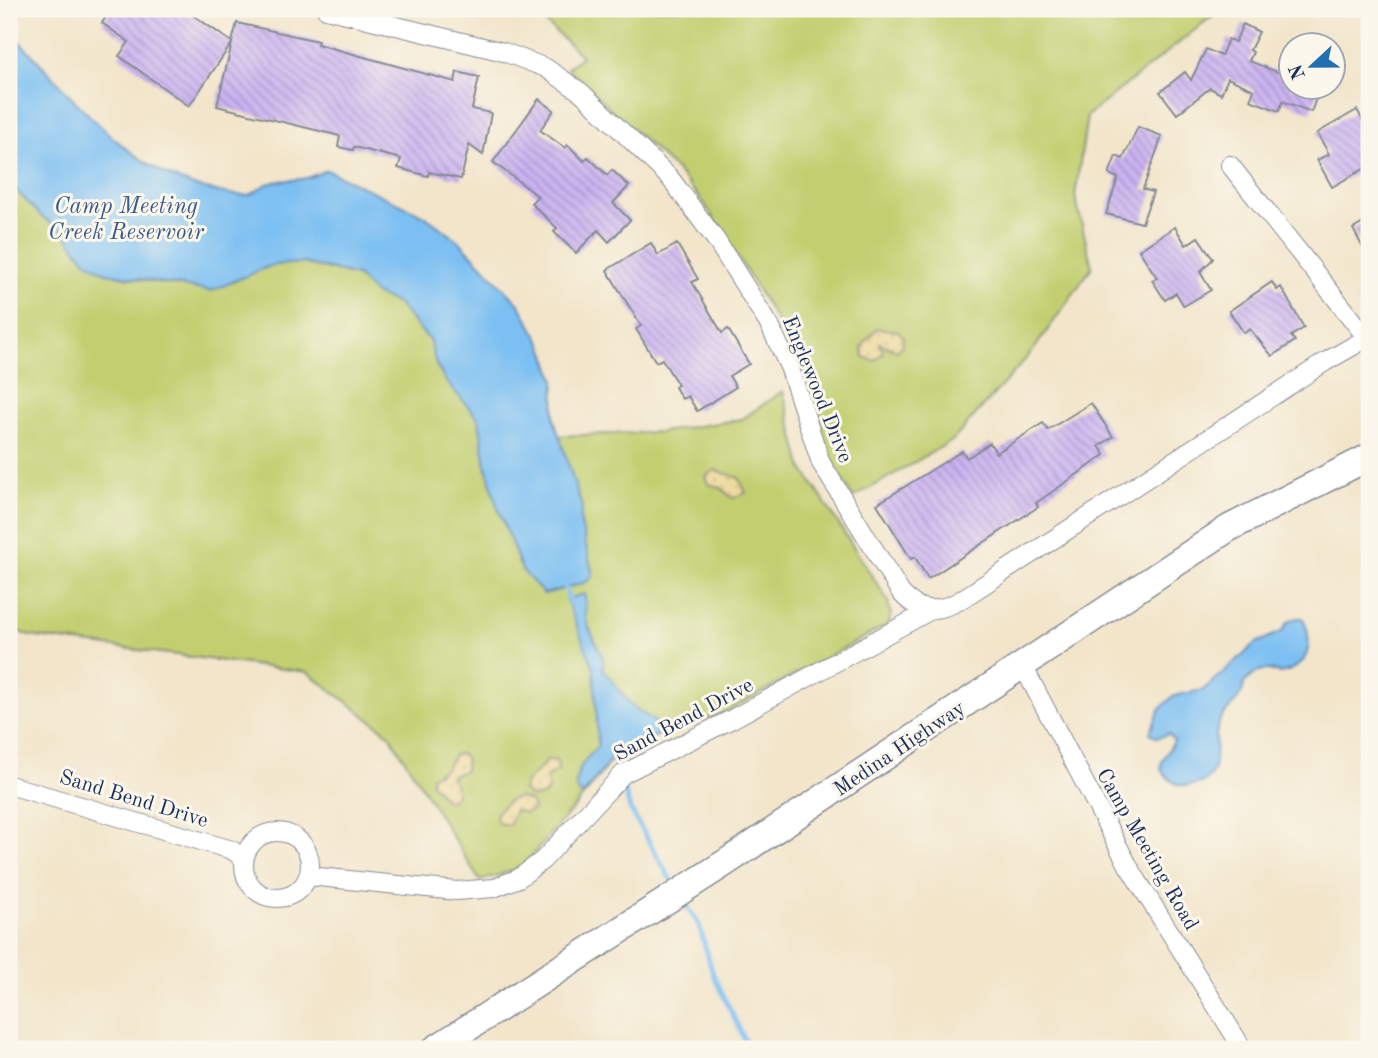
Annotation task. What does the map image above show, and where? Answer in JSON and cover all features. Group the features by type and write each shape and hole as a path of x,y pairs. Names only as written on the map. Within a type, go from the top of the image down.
{"main road":[{"name":"Medina Highway","path":"435,1049 725,863 1229,528 1369,457"}],"street":[{"name":"Englewood Drive","path":"327,9 505,52 546,68 617,124 670,178 716,240 770,326 789,369 821,463 901,593 912,606 931,610"},
{"path":"931,610 943,609 959,601 1325,362 1368,337 1230,165"},
{"name":"Sand Bend Drive","path":"309,876 412,889 457,891 494,888 533,870 623,774 931,610"},
{"name":"Camp Meeting Road","path":"1023,666 1129,867 1243,1049"},
{"name":"Sand Bend Drive","path":"9,785 232,850 244,859"},
{"path":"285,832 295,837 309,854 309,876 304,886 286,898 264,896 247,881 244,859 247,849 264,834 285,832"}],"green space":[{"path":"531,9 1221,9 1087,116 1075,196 1092,267 1032,352 953,440 853,498 816,434 805,377 792,346 705,204 677,171 567,68 582,56"},
{"path":"9,183 40,215 65,233 85,260 119,276 211,291 272,265 303,263 357,276 375,294 398,304 430,341 436,365 445,380 479,419 486,466 519,564 544,594 586,582 593,576 580,520 582,506 557,436 662,432 742,419 783,391 802,467 888,601 891,615 889,624 726,712 645,740 611,760 588,791 521,868 480,881 389,734 307,672 30,636 9,628"}],"sand":[{"path":"877,328 898,331 903,336 902,346 897,351 880,343 883,353 874,361 864,357 862,346"},
{"path":"715,470 739,478 746,493 732,498 721,488 709,484 706,476"},
{"path":"461,754 466,759 465,770 450,777 456,786 456,795 451,800 445,799 431,783 432,776 446,768 454,755"},
{"path":"548,760 557,761 559,769 546,778 549,789 543,796 530,797 523,790 526,782"},
{"path":"519,797 531,802 533,810 525,813 515,810 509,825 497,823 496,813 508,801"}],"water":[{"name":"Camp Meeting Creek Reservoir","path":"9,31 102,127 127,149 154,168 183,182 223,193 247,195 270,183 307,178 327,170 423,215 459,241 519,304 543,346 555,380 554,419 582,507 580,520 593,576 586,582 544,594 522,570 497,506 486,466 479,419 445,380 436,364 430,341 398,304 375,294 357,276 303,263 272,265 211,291 106,273 85,260 65,233 40,215 9,183"},
{"path":"585,594 586,621 603,658 603,669 631,705 662,727 665,733 645,740 611,760 582,796 576,788 578,775 582,764 598,746 594,669 566,599"},
{"path":"1303,618 1308,637 1307,653 1303,660 1297,666 1279,673 1260,671 1244,683 1238,699 1219,722 1214,768 1210,776 1188,786 1171,780 1161,770 1162,761 1174,741 1169,734 1157,738 1150,733 1160,709 1173,696 1203,690 1256,643 1283,631 1287,623"}],"building":[{"path":"111,9 184,9 232,42 237,23 318,41 317,44 455,82 457,72 479,77 472,109 491,113 483,155 469,145 461,179 429,172 428,176 398,168 401,159 354,147 353,150 338,147 340,136 217,106 232,43 189,106 119,56 129,42 102,23"},
{"path":"1243,24 1259,32 1250,50 1253,52 1249,61 1276,71 1276,102 1283,102 1279,111 1250,100 1254,90 1228,78 1221,94 1210,88 1177,114 1160,92 1185,72 1191,80 1206,49 1221,56 1228,39 1235,42"},
{"path":"539,99 554,110 540,130 565,148 568,145 584,161 588,157 607,175 612,170 629,186 613,203 630,220 609,242 598,230 576,253 554,232 557,228 531,203 538,196 493,162"},
{"path":"1286,102 1315,102 1311,112"},
{"path":"1357,110 1369,131 1369,166 1332,187 1317,160 1329,154 1317,133"},
{"path":"1138,127 1162,136 1143,189 1153,192 1142,223 1106,214 1118,178 1109,174 1116,156 1123,159"},
{"path":"1369,220 1369,259 1353,229"},
{"path":"1175,227 1186,245 1198,237 1213,259 1200,272 1211,290 1184,306 1176,293 1165,300 1152,280 1157,278 1139,250"},
{"path":"651,243 658,255 677,244 698,279 692,282 722,333 728,329 749,364 729,376 736,387 697,411 688,396 682,399 675,387 678,385 662,359 656,362 636,329 641,326 607,270"},
{"path":"1272,282 1277,290 1281,287 1304,328 1291,336 1295,341 1272,356 1250,329 1244,333 1229,311"},
{"path":"1091,403 1113,437 1099,446 1105,455 1036,503 1038,507 928,579 915,557 911,559 877,504 962,451 967,458 990,443 996,453 1043,423 1048,430"}],"waterway":[{"path":"564,582 570,603"},
{"path":"613,752 619,772"},
{"path":"622,782 630,809 674,885"},
{"path":"683,899 699,925 713,974 749,1049"}]}
